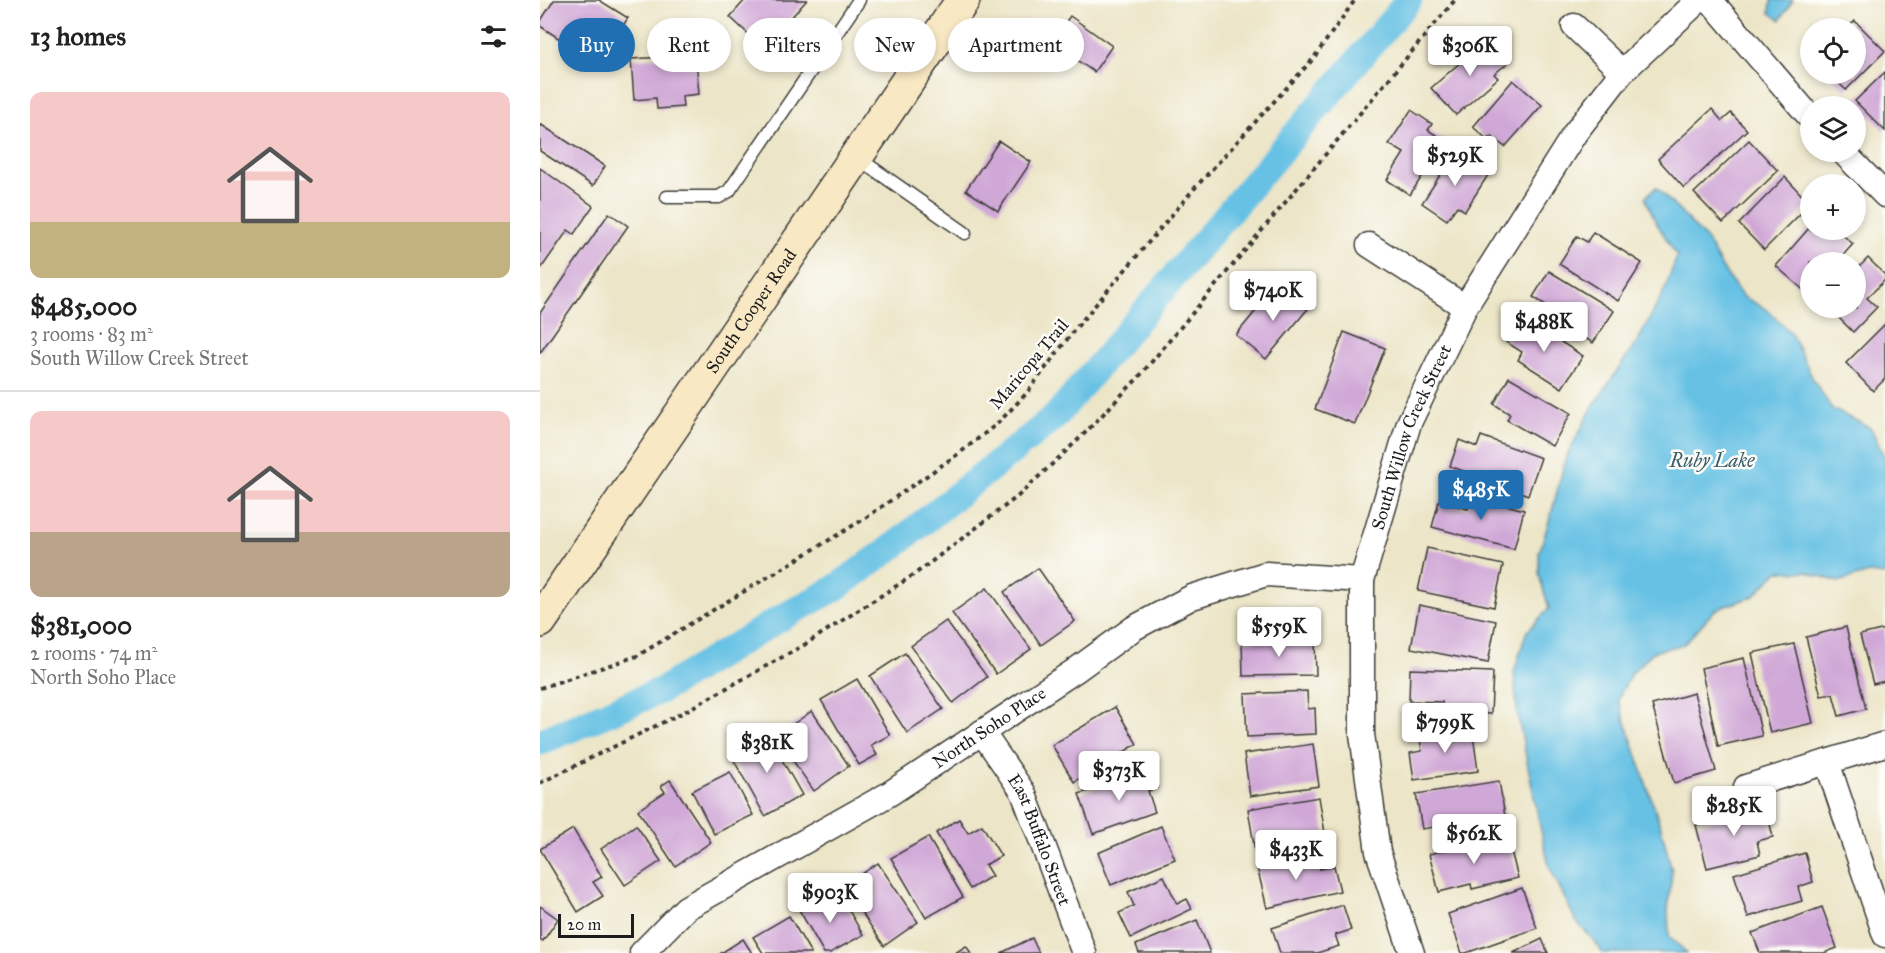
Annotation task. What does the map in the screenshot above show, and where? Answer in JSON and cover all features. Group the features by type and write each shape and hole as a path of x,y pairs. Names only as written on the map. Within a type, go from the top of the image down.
{"main road":[{"name":"South Cooper Road","path":"540,621 963,0"}],"street":[{"name":"South Willow Creek Street","path":"1412,953 1378,852 1362,734 1362,580 1409,423 1465,307 1575,133 1622,72 1699,0"},
{"path":"1710,0 1800,105"},
{"path":"1574,26 1622,72"},
{"path":"1853,162 1885,195"},
{"path":"1369,245 1465,307"},
{"name":"North Soho Place","path":"642,953 686,908 889,794 1076,670 1134,628 1192,597 1266,574 1362,580"},
{"name":"East Buffalo Street","path":"982,732 1023,792 1084,953"},
{"path":"1746,787 1885,744"},
{"path":"1827,762 1885,935"}],"lane":[{"path":"667,196 719,197 729,191 859,0"},
{"path":"857,157 964,233"}],"path":[{"name":"Maricopa Trail","path":"540,687 637,656 864,519 961,452 998,423 1026,394 1075,329 1193,190 1313,59 1355,0"},
{"path":"540,783 682,713 804,645 915,574 1017,497 1081,437 1138,378 1455,0"}],"water":[{"path":"1771,0 1793,0 1780,20 1770,13"},
{"name":"Ruby Lake","path":"1656,187 1706,239 1742,296 1766,309 1791,333 1814,381 1832,409 1871,428 1885,459 1885,575 1869,573 1838,582 1807,572 1778,571 1754,596 1715,610 1684,644 1653,652 1631,674 1618,699 1662,831 1672,871 1668,910 1669,936 1687,953 1602,953 1576,921 1549,866 1517,712 1514,672 1526,633 1549,608 1539,575 1539,553 1566,457 1592,408 1640,337 1665,289 1677,256 1657,224 1645,198"}],"building":[{"path":"554,0 599,0 628,18 558,18 558,38 540,26 540,22"},
{"path":"745,0 807,0 791,18 743,18 743,29 730,17"},
{"path":"1084,26 1112,46 1094,72 1084,65"},
{"path":"1866,32 1885,51 1866,70"},
{"path":"1487,39 1508,63 1494,74 1498,78 1456,115 1431,88"},
{"path":"647,58 647,72 697,72 699,94 682,96 683,107 657,109 656,98 634,100 632,72 635,72 635,59"},
{"path":"1885,72 1885,131 1866,112 1866,96 1860,96"},
{"path":"1513,80 1542,105 1505,147 1491,136 1488,140 1473,127"},
{"path":"1840,84 1852,84 1846,90"},
{"path":"1712,109 1722,121 1731,113 1747,130 1684,188 1658,159"},
{"path":"1411,110 1432,124 1428,130 1445,141 1410,195 1387,180 1404,153 1389,144"},
{"path":"540,124 605,166 593,186 540,151"},
{"path":"1749,140 1778,171 1723,223 1694,193"},
{"path":"999,141 1031,162 998,211 966,190"},
{"path":"1455,152 1488,175 1465,211 1457,206 1447,220 1422,203"},
{"path":"540,168 593,206 574,234 568,230 540,270"},
{"path":"1785,177 1800,193 1800,214 1764,250 1739,224"},
{"path":"609,213 628,226 540,353 540,313"},
{"path":"1593,232 1642,263 1618,301 1559,264 1577,236 1587,242"},
{"path":"1800,238 1848,240 1853,244 1846,252 1800,252 1800,287 1776,266"},
{"path":"1868,258 1885,275 1885,280 1867,298 1877,307 1853,332 1839,318 1866,318 1866,260"},
{"path":"1549,271 1614,311 1593,343 1545,313 1549,307 1533,297"},
{"path":"1288,286 1311,305 1266,359 1236,335 1269,295 1276,300"},
{"path":"1522,317 1583,356 1562,388 1518,360 1522,352 1506,342"},
{"path":"1885,324 1885,379 1873,391 1846,363"},
{"path":"1344,332 1385,348 1355,424 1315,409"},
{"path":"1509,377 1571,413 1552,446 1507,420 1510,414 1494,404"},
{"path":"1481,436 1541,458 1528,495 1450,466 1459,440 1477,447"},
{"path":"1471,495 1524,510 1514,549 1432,527 1439,501 1468,509"},
{"path":"1427,548 1503,565 1494,607 1418,591"},
{"path":"1038,568 1075,621 1041,645 1004,592"},
{"path":"987,588 1031,649 996,674 952,613"},
{"path":"1419,605 1496,621 1488,663 1411,648"},
{"path":"946,621 987,677 953,703 911,646"},
{"path":"1846,627 1866,709 1839,716 1833,694 1821,696 1806,637"},
{"path":"1885,629 1885,681 1873,684 1860,635"},
{"path":"1315,640 1316,675 1243,676 1242,641"},
{"path":"1794,644 1813,723 1770,733 1752,653"},
{"path":"905,653 943,709 907,733 870,676"},
{"path":"1744,658 1762,736 1718,746 1701,668"},
{"path":"1410,669 1493,672 1491,714 1442,712 1442,702 1409,701"},
{"path":"857,679 890,735 871,745 877,755 859,765 821,700"},
{"path":"1307,691 1308,709 1315,708 1316,734 1247,737 1245,694"},
{"path":"1694,693 1716,771 1674,783 1652,705"},
{"path":"1115,707 1137,744 1074,782 1052,745"},
{"path":"812,711 849,766 814,791 776,736"},
{"path":"1472,727 1478,771 1414,780 1410,753 1422,751 1419,734"},
{"path":"764,728 802,795 765,816 732,757 755,745 750,736"},
{"path":"1313,744 1319,786 1250,796 1244,754"},
{"path":"1152,769 1158,788 1148,791 1155,812 1093,834 1079,794"},
{"path":"730,772 753,815 714,834 692,791"},
{"path":"670,780 711,842 675,866 638,810 665,792 661,786"},
{"path":"1499,781 1505,816 1422,829 1416,794"},
{"path":"1319,797 1326,839 1255,851 1248,809"},
{"path":"1766,808 1773,837 1757,841 1760,855 1707,868 1696,825"},
{"path":"959,819 968,833 982,825 1001,856 985,865 992,876 970,889 936,833"},
{"path":"636,825 661,861 625,885 601,849"},
{"path":"1161,826 1175,859 1111,885 1098,853"},
{"path":"573,829 602,877 593,882 603,896 578,912 540,849"},
{"path":"1507,835 1518,878 1472,889 1471,884 1439,892 1429,854"},
{"path":"928,837 963,897 926,918 891,858"},
{"path":"1805,853 1813,882 1798,887 1802,901 1748,917 1734,874"},
{"path":"1316,854 1320,869 1334,866 1340,891 1267,908 1257,867"},
{"path":"878,863 918,922 884,946 844,886"},
{"path":"1164,876 1177,904 1187,899 1192,909 1131,938 1119,913 1134,906 1128,892"},
{"path":"1522,888 1537,928 1462,953 1448,914"},
{"path":"822,894 831,910 844,902 863,935 830,953 824,953 798,908"},
{"path":"1343,905 1351,930 1335,935 1339,946 1317,953 1280,953 1272,928"},
{"path":"540,906 558,919 543,941 540,939"},
{"path":"1822,907 1837,948 1824,953 1760,953 1752,933"},
{"path":"789,916 811,953 763,953 753,937"},
{"path":"1197,920 1210,953 1139,953 1136,945"},
{"path":"1032,938 1039,953 1001,953"},
{"path":"743,939 752,953 721,953"},
{"path":"1542,939 1548,953 1513,953"},
{"path":"966,946 971,953 955,953"}],"waterway":[{"path":"540,742 662,690 781,618 834,589 891,548 1055,417 1409,0"}]}
